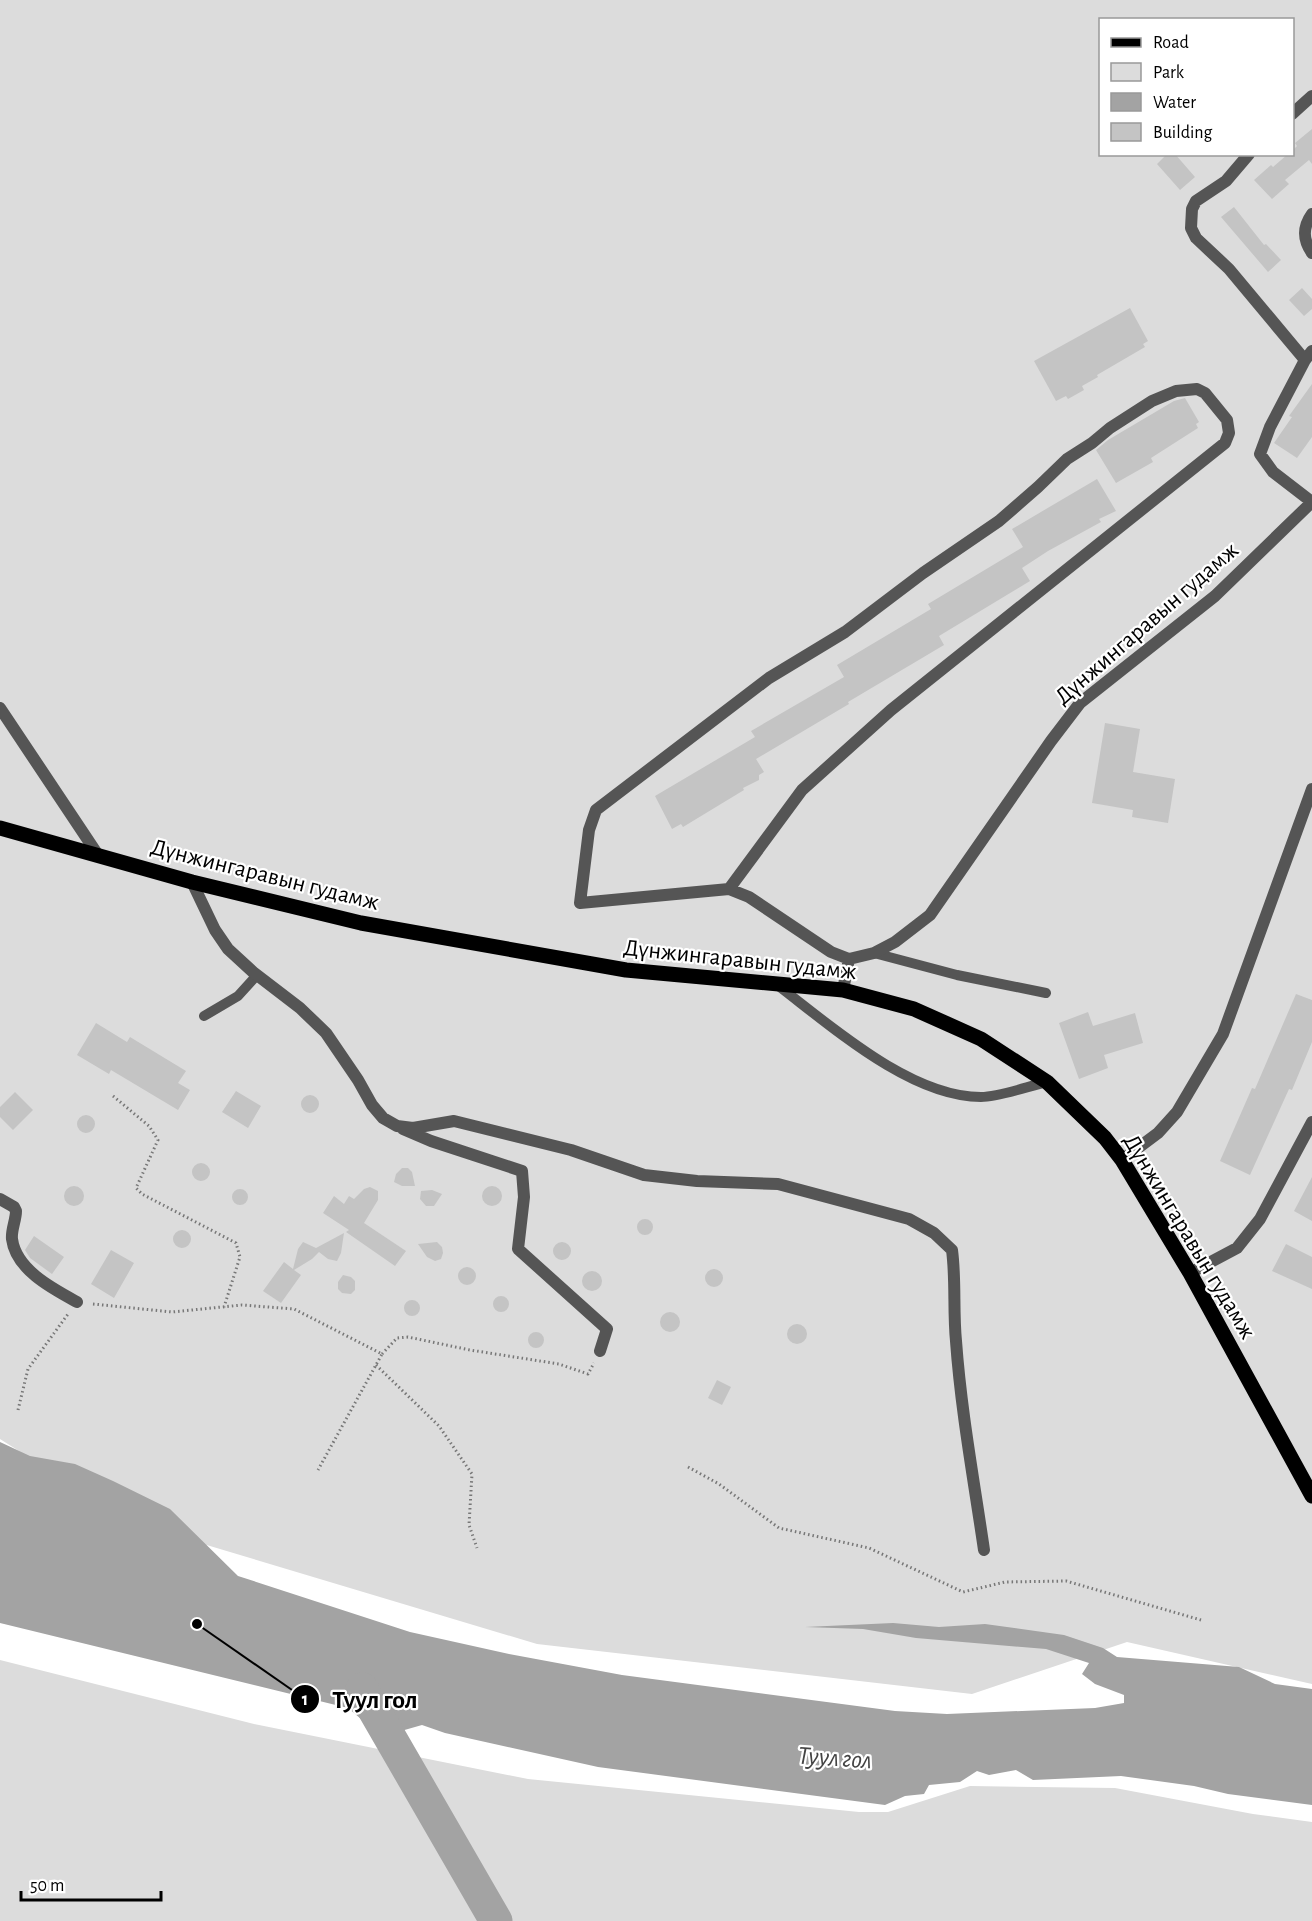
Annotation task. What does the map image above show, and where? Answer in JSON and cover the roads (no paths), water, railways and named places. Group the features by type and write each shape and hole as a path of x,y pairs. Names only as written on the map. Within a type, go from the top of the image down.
{"main road":[{"name":"Дүнжингаравын гудамж","path":"0,828 192,882 361,923 626,970 843,990 914,1009 971,1035 1047,1082 1105,1138 1122,1160 1190,1273 1312,1496"}],"street":[{"path":"1294,113 1312,96"},
{"path":"1248,156 1226,180 1196,201 1192,209 1191,228 1196,238 1309,356 1270,427 1260,454 1273,472 1312,502"},
{"path":"1312,214 1304,231 1306,244 1312,253"},
{"name":"Дүнжингаравын гудамж","path":"729,889 802,790 873,726 1225,443 1229,433 1227,420 1205,393 1197,389 1176,391 1152,401 1110,428 1067,459 999,521 923,573 845,632 769,678 596,810 589,830 580,903 729,889 749,897 831,952 849,960 874,953 895,942 930,915 1080,703 1215,596 1312,502"},
{"path":"0,708 98,855"},
{"path":"1122,1160 1158,1133 1177,1112 1223,1034 1312,789"},
{"path":"192,882 215,930 228,949 300,1008 326,1033 372,1105 383,1118 431,1141 522,1172 524,1197 518,1249 607,1329 600,1351"},
{"path":"843,990 849,960"},
{"path":"397,1126 413,1128 454,1121 571,1150 644,1175 688,1180 778,1184 909,1219 934,1233 952,1250 956,1280 955,1340 984,1550"},
{"path":"1190,1273 1237,1248 1260,1219 1312,1122"},
{"path":"0,1199 14,1207 16,1211 6,1239 30,1272 49,1287 77,1302"}],"lane":[{"path":"874,953 957,975 1046,993"},
{"path":"204,1016 237,996 257,975"},
{"path":"776,984 880,1060 906,1076 930,1086 961,1096 983,1097 1047,1082"}],"water":[{"name":"Туул гол","path":"0,1442 30,1456 75,1464 170,1509 238,1576 410,1632 509,1654 622,1675 895,1711 947,1714 1095,1708 1124,1703 1124,1695 1095,1684 1082,1674 1089,1663 1046,1649 916,1638 863,1629 805,1627 893,1623 939,1627 985,1624 1064,1635 1103,1648 1117,1657 1239,1667 1275,1684 1312,1689 1312,1805 1121,1776 1033,1780 1016,1770 989,1775 977,1771 960,1782 929,1785 924,1794 905,1796 885,1805 598,1767 445,1733 422,1725 401,1731 367,1724 348,1708 0,1623"}],"waterway":[{"name":"Туул гол","path":"362,1689 496,1921"}],"place":[{"name":"Туул гол","path":"197,1624"}]}
